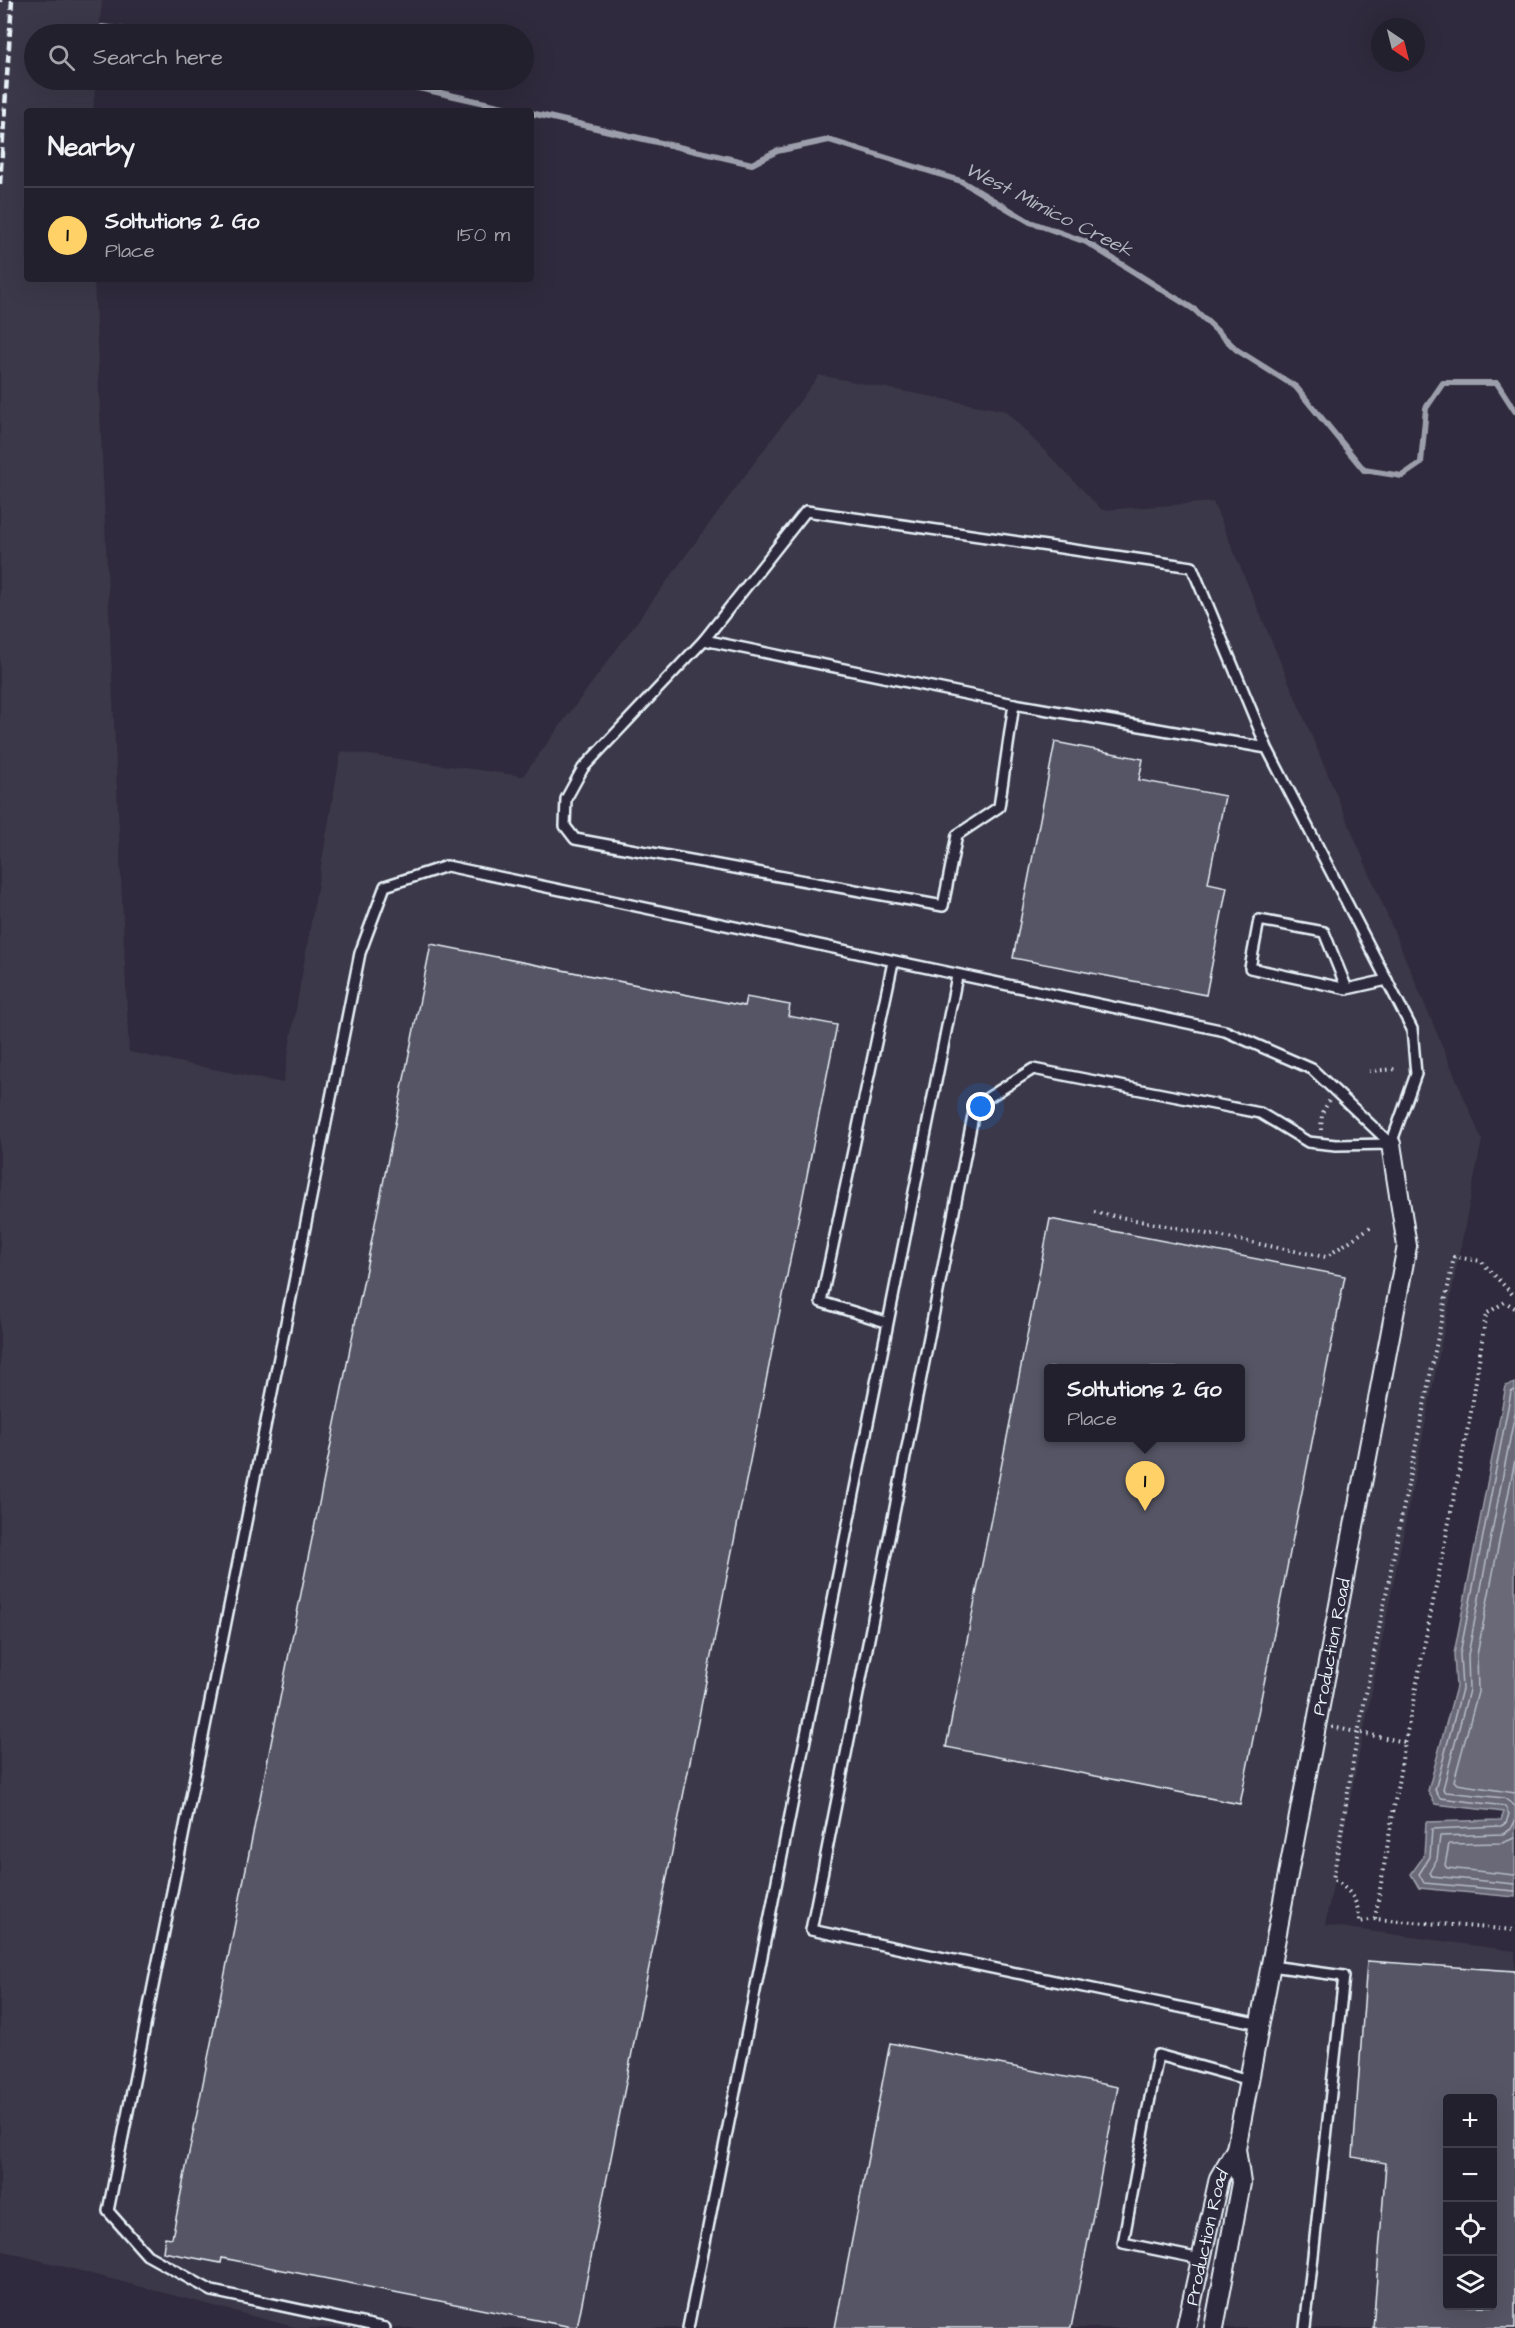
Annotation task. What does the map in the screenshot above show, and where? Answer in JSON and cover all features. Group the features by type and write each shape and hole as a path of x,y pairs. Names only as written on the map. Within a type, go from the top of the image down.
{"street":[{"name":"Production Road","path":"1214,2328 1241,2183 1236,2149 1407,1246 1391,1144"},
{"name":"Production Road","path":"1186,2328 1219,2178 1236,2149"}],"lane":[{"path":"1014,704 999,807 957,835 943,906 575,839 565,826 566,799 583,768 705,640 806,510 1192,567 1267,748 1412,1029 1416,1074 1391,1144"},
{"path":"705,640 1014,704 1267,748"},
{"path":"385,2328 212,2291 147,2255 108,2211 355,976 368,931 385,886 447,866 1225,1031 1312,1069 1391,1144"},
{"path":"1347,989 1324,932 1259,921 1250,968 1347,989 1387,980"},
{"path":"886,1322 821,1302 893,962"},
{"path":"688,2328 886,1322 957,976"},
{"path":"1260,2024 811,1930 975,1106 1033,1069 1260,1113 1308,1142 1336,1145 1391,1144"},
{"path":"1271,1966 1344,1976 1305,2328"},
{"path":"1201,2259 1123,2243 1158,2055 1249,2080"}],"path":[{"path":"1369,1071 1398,1069"},
{"path":"1321,1131 1322,1113 1331,1098"},
{"path":"1094,1212 1326,1257 1372,1226"},
{"path":"1515,1297 1481,1261 1454,1257 1358,1733 1333,1879 1350,1890 1359,1908 1359,1922 1375,1919 1515,1930"},
{"path":"1375,1919 1405,1742 1472,1407 1486,1314 1505,1302 1515,1308"},
{"path":"1316,1724 1405,1742"}],"shaded area":[{"path":"0,0 102,0 100,24 24,24 24,90 95,90 93,108 24,108 24,282 94,282 129,1052 283,1083 341,751 523,776 819,375 1006,411 1102,510 1213,502 1482,1140 1325,1925 1515,1951 1515,2328 298,2328 0,2250"}],"water":[{"path":"1515,1383 1515,1897 1419,1888 1411,1874 1424,1856 1426,1822 1501,1820 1504,1812 1435,1804 1428,1791 1456,1687 1454,1654 1506,1386"}],"building":[{"path":"1055,742 1143,759 1139,780 1225,796 1208,883 1227,887 1206,995 1013,958"},
{"path":"431,944 744,1006 746,997 790,1005 788,1016 837,1025 577,2328 222,2258 221,2263 163,2252 165,2237 172,2238"},
{"path":"1050,1219 1345,1276 1240,1804 946,1747"},
{"path":"1367,1961 1515,1971 1515,2328 1373,2328 1386,2163 1353,2157"},
{"path":"890,2043 1118,2087 1071,2328 835,2328"}],"waterway":[{"name":"West Mimico Creek","path":"428,90 508,108"},
{"name":"West Mimico Creek","path":"534,114 752,164 777,151 829,140 961,181 1030,222 1086,242 1195,310 1237,350 1296,387 1364,470 1402,476 1421,463 1426,408 1443,383 1497,383 1515,411"}],"railway":[{"path":"0,184 12,0"}],"place":[{"name":"Soltutions 2 Go","path":"1145,1511"}]}
